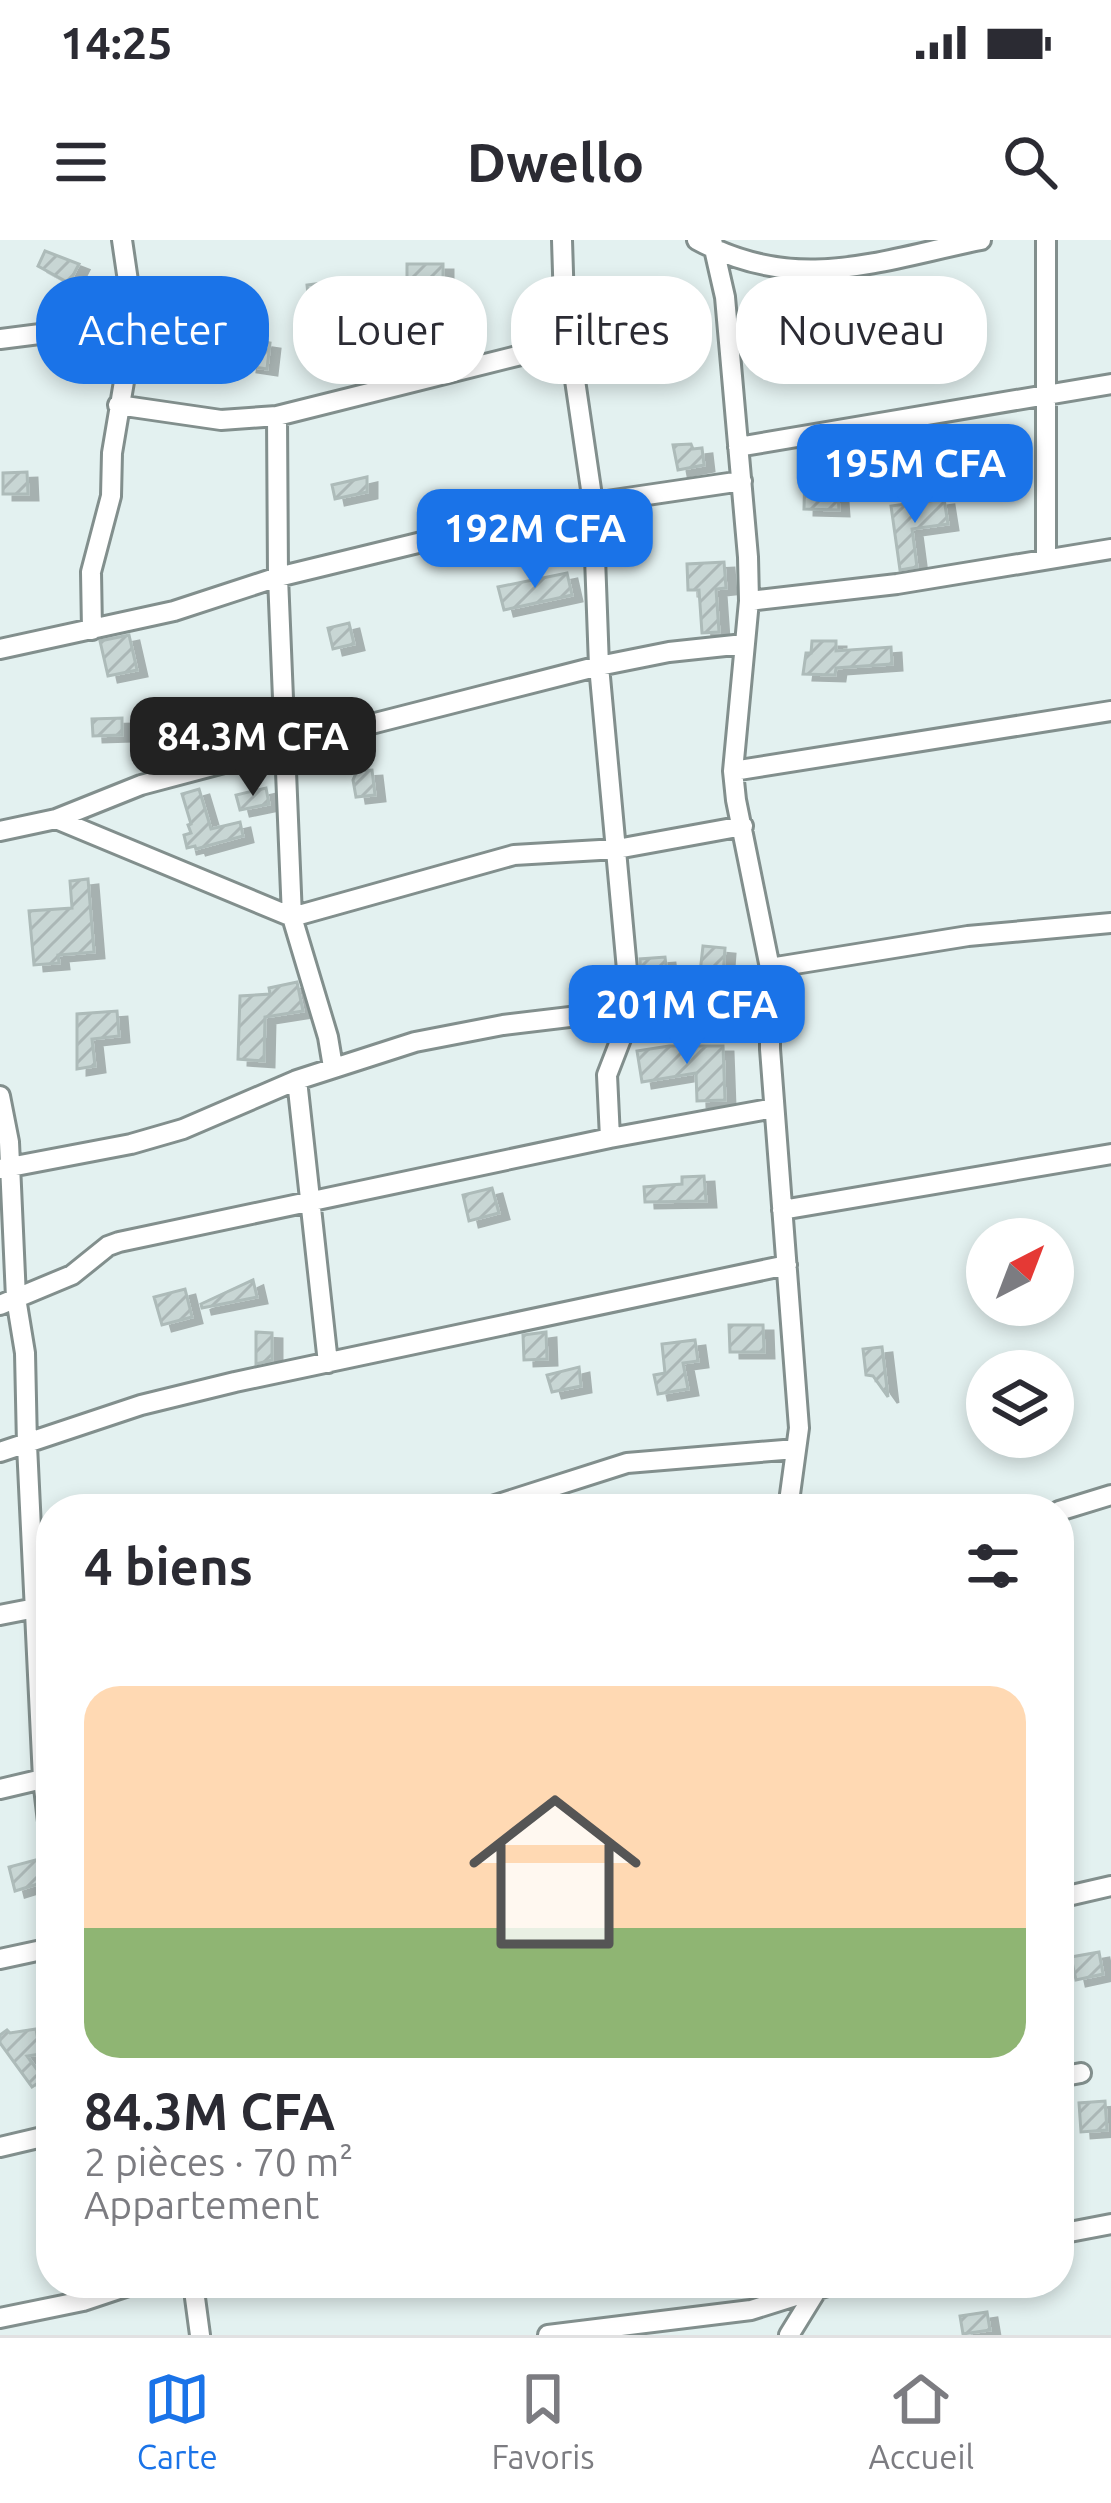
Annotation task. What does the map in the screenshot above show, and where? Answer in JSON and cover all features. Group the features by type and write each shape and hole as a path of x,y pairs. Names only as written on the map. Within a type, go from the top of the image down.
{"street":[{"path":"122,240 127,276"},
{"path":"562,240 564,276"},
{"path":"707,243 770,267 818,271 850,270 981,240"},
{"path":"1046,240 1046,559"},
{"path":"707,243 725,297 742,481 749,601 733,771 770,968 775,1108 799,1428 790,1494"},
{"path":"0,339 36,334"},
{"path":"118,405 221,420 277,416 511,358"},
{"path":"92,630 91,572 111,496 122,384"},
{"path":"575,384 593,503 598,667 631,1013 607,1075 610,1138"},
{"path":"738,447 1111,385"},
{"path":"277,416 278,578 292,917 334,1067"},
{"path":"0,649 593,503 742,481"},
{"path":"749,601 896,584 1111,549"},
{"path":"0,831 56,819 141,785 598,667 669,652 744,644"},
{"path":"733,771 1111,711"},
{"path":"56,819 292,917 514,855 616,849 743,826"},
{"path":"770,968 968,936 1111,923"},
{"path":"4,1169 166,1134 297,1080 415,1042 503,1025 770,993"},
{"path":"297,1080 328,1363"},
{"path":"0,1096 9,1142 4,1169 8,1302 26,1352 27,1445 36,1536"},
{"path":"8,1302 72,1275 118,1242 775,1108"},
{"path":"782,1210 1111,1154"},
{"path":"0,1452 141,1405 787,1265"},
{"path":"530,1494 627,1463 796,1449"},
{"path":"1074,1507 1111,1496"},
{"path":"0,1615 36,1607"},
{"path":"0,1789 36,1781"},
{"path":"1074,1895 1111,1886"},
{"path":"0,1959 36,1951"},
{"path":"1074,2074 1081,2072"},
{"path":"0,2146 36,2138"},
{"path":"1074,2231 1111,2224"},
{"path":"0,2318 62,2298"},
{"path":"195,2298 200,2335"},
{"path":"548,2335 751,2310 786,2298"},
{"path":"789,2335 815,2298"}],"building":[{"path":"45,251 79,264 73,276 56,276 38,266"},
{"path":"407,264 443,264 443,276 407,276"},
{"path":"691,444 693,449 702,448 704,465 678,470 673,445"},
{"path":"805,464 836,467 839,510 804,509"},
{"path":"27,472 28,494 3,494 3,473"},
{"path":"367,477 367,492 335,499 332,485"},
{"path":"944,499 948,524 912,529 917,567 900,570 891,506"},
{"path":"724,562 726,588 716,589 719,632 702,633 699,590 688,590 687,564"},
{"path":"567,573 572,595 504,610 498,587"},
{"path":"349,623 354,644 333,649 328,628"},
{"path":"129,635 137,670 108,676 100,641"},
{"path":"812,641 836,641 836,651 891,647 892,664 836,668 835,675 803,674"},
{"path":"122,718 122,735 93,736 92,719"},
{"path":"372,770 375,795 356,797 353,780 357,771"},
{"path":"266,788 269,804 240,810 236,795"},
{"path":"199,789 211,829 240,822 243,836 187,848 184,835 191,833 191,824 182,794"},
{"path":"88,879 94,952 58,955 59,963 34,965 29,911 72,908 70,881"},
{"path":"703,946 725,948 723,975 700,973"},
{"path":"665,957 667,975 641,977 640,959"},
{"path":"297,982 303,1011 265,1017 264,1061 238,1059 240,996 270,994 269,988"},
{"path":"117,1011 119,1036 92,1039 95,1066 77,1069 77,1014"},
{"path":"723,1046 725,1100 697,1101 696,1073 642,1082 637,1051"},
{"path":"704,1176 706,1201 645,1202 644,1187 682,1184 682,1177"},
{"path":"492,1188 499,1213 469,1221 463,1195"},
{"path":"253,1280 257,1297 202,1308 201,1304"},
{"path":"185,1289 192,1317 162,1325 154,1297"},
{"path":"729,1325 763,1325 764,1352 730,1352"},
{"path":"256,1332 272,1333 272,1360 256,1364"},
{"path":"546,1332 547,1359 524,1360 523,1335"},
{"path":"695,1340 698,1361 683,1363 688,1389 658,1394 654,1375 665,1373 662,1344"},
{"path":"882,1347 888,1397 873,1376 866,1375 863,1349"},
{"path":"579,1367 581,1386 552,1392 547,1375"},
{"path":"36,1860 36,1885 15,1891 9,1867"},
{"path":"1099,1952 1103,1974 1076,1980 1074,1956"},
{"path":"36,2029 36,2055 27,2056 36,2068 32,2087 0,2043 0,2035"},
{"path":"1105,2101 1107,2130 1081,2132 1079,2103"},
{"path":"987,2312 990,2330 963,2334 960,2316"}]}
